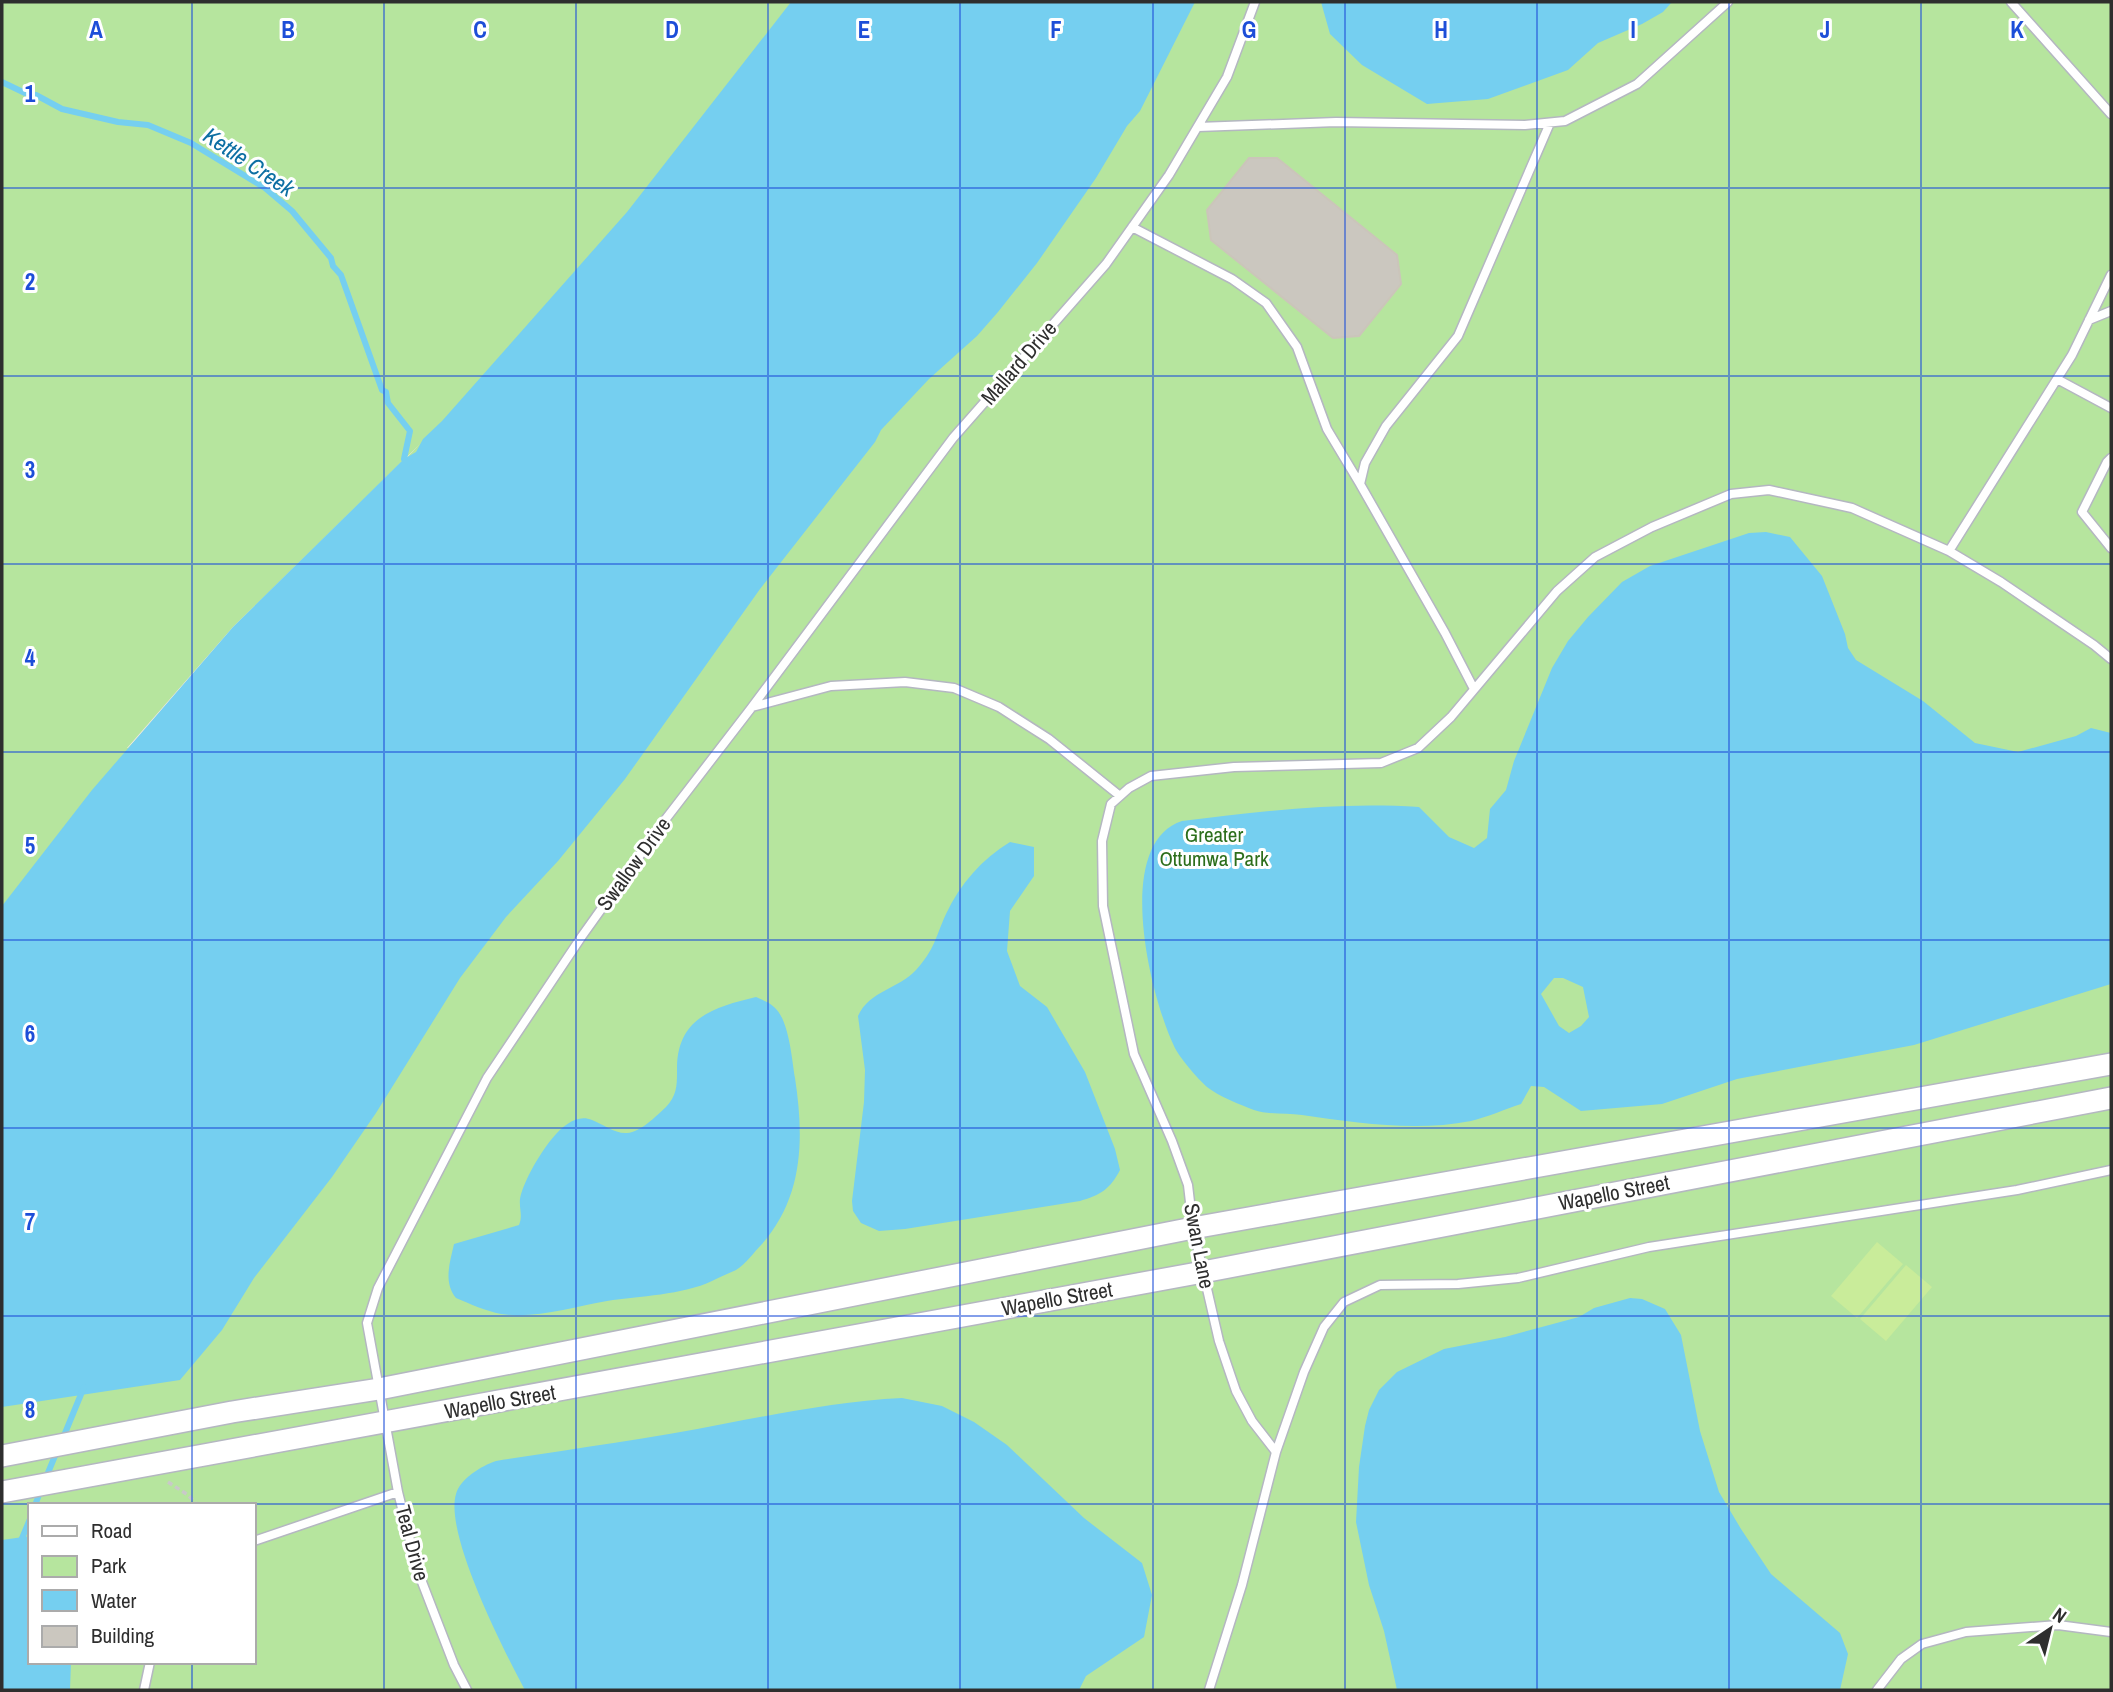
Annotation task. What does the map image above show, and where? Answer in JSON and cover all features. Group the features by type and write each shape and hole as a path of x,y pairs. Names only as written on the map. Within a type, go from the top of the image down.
{"main road":[{"name":"Wapello Street","path":"2,1456 232,1412 379,1389 1193,1228 2111,1064"},
{"name":"Wapello Street","path":"2,1492 1203,1272 2111,1098"}],"lane":[{"name":"Mallard Drive","path":"752,707 953,438 1106,264 1198,127 1227,77 1255,2"},
{"path":"1198,127 1336,122 1525,125 1565,121 1637,84 1728,2"},
{"path":"2011,2 2111,114"},
{"path":"1360,484 1365,463 1386,426 1458,336 1550,122"},
{"path":"1132,227 1232,279 1266,303 1297,347 1327,429 1445,633 1474,689"},
{"path":"1950,551 2072,355 2111,275"},
{"path":"2090,320 2111,311"},
{"path":"2057,379 2111,408"},
{"path":"2111,458 2082,512 2111,548"},
{"path":"752,707 831,686 905,682 954,688 999,707 1049,739 1120,796 1151,776 1234,767 1381,763 1418,748 1451,716 1557,591 1595,557 1652,527 1731,494 1769,490 1852,508 1950,551 2074,631 2111,659"},
{"name":"Swallow Drive","path":"379,1389 367,1323 378,1288 487,1078 582,936 665,820 752,707"},
{"name":"Swan Lane","path":"1120,796 1111,804 1102,841 1103,906 1134,1054 1188,1185 1193,1228 1219,1341 1236,1391 1252,1421 1276,1452"},
{"path":"1209,1690 1242,1585 1276,1452 1304,1372 1324,1327 1344,1302 1380,1285 1518,1278 1649,1247 2017,1190 2111,1170"},
{"name":"Teal Drive","path":"379,1389 398,1492 416,1569 454,1665 467,1690"},
{"path":"256,1540 398,1492"},
{"path":"1877,1690 1901,1658 1922,1644 1966,1632 2058,1625 2111,1632"},
{"path":"144,1690 150,1664"}],"green space":[{"name":"Greater Ottumwa Park","path":"2,2 2111,2 2111,1690 2,1690","holes":["420,444 128,748 233,627"]},
{"path":"1877,1242 1903,1264 1857,1318 1831,1296"},
{"path":"1906,1265 1932,1287 1886,1341 1860,1319"}],"water":[{"path":"791,2 1195,2 1140,111 1127,126 1096,178 1037,263 977,336 929,379 881,430 875,442 760,589 625,779 558,861 506,917 460,978 376,1113 332,1177 254,1278 222,1330 180,1380 2,1407 2,906 92,790 233,627 404,459 416,452 423,439 442,421 627,212"},
{"path":"1321,2 1672,2 1663,12 1642,24 1598,43 1568,70 1488,99 1427,104 1362,65 1330,34"},
{"path":"1766,532 1790,537 1822,576 1848,648 1856,660 1923,701 1975,743 2018,752 2076,736 2091,728 2111,733 2111,984 1914,1045 1737,1079 1662,1104 1581,1111 1544,1087 1531,1086 1521,1104 1477,1119 1429,1126 1386,1125 1260,1112 1223,1097 1203,1083 1174,1046 1156,994 1148,960 1143,924 1143,890 1148,859 1161,835 1182,821 1242,814 1300,808 1419,807 1449,837 1474,848 1487,838 1490,809 1506,790 1514,761 1552,668 1568,641 1588,617 1622,582 1650,566 1749,533","holes":["1554,978 1563,978 1583,987 1589,1017 1569,1033 1559,1026 1541,994"]},
{"path":"1010,842 1034,847 1034,876 1010,911 1007,951 1020,986 1047,1007 1085,1072 1115,1149 1120,1170 1104,1190 1080,1201 879,1231 861,1223 853,1211 852,1201 864,1102 865,1070 858,1016 863,1007 877,995 916,970 931,949 946,914 965,883 981,864"},
{"path":"756,997 774,1007 786,1030 798,1100 800,1144 798,1165 786,1206 776,1226 747,1261 733,1271 700,1286 541,1314 501,1314 456,1298 449,1279 454,1244 519,1225 520,1199 525,1184 542,1152 556,1134 573,1120 583,1118 623,1133 643,1127 673,1098 677,1083 679,1050 684,1036 692,1026 713,1010"},
{"path":"1630,1298 1642,1299 1665,1309 1681,1335 1700,1431 1719,1492 1771,1574 1840,1633 1848,1654 1840,1690 1397,1690 1384,1631 1369,1585 1356,1522 1359,1467 1365,1426 1379,1390 1397,1372 1444,1349 1505,1337 1579,1317 1594,1308"},
{"path":"902,1398 942,1406 974,1422 1007,1445 1084,1518 1142,1563 1152,1595 1144,1637 1086,1676 1079,1690 525,1690 478,1593 459,1536 455,1512 456,1494 462,1483 472,1474 496,1461 812,1408"},
{"path":"28,1536 28,1664 71,1664 70,1690 2,1690 2,1540"}],"building":[{"path":"1249,158 1277,158 1397,255 1401,284 1359,336 1333,338 1211,240 1207,210"}],"waterway":[{"name":"Kettle Creek","path":"2,82 62,109 118,122 148,125 191,143 265,188 292,211 331,258 333,266 341,275 382,390 386,392 388,403 410,431 404,459 410,462"},
{"path":"63,1438 84,1387"},
{"path":"45,1480 57,1451"},
{"path":"36,1503 41,1490"},
{"path":"20,1543 28,1524"}]}
